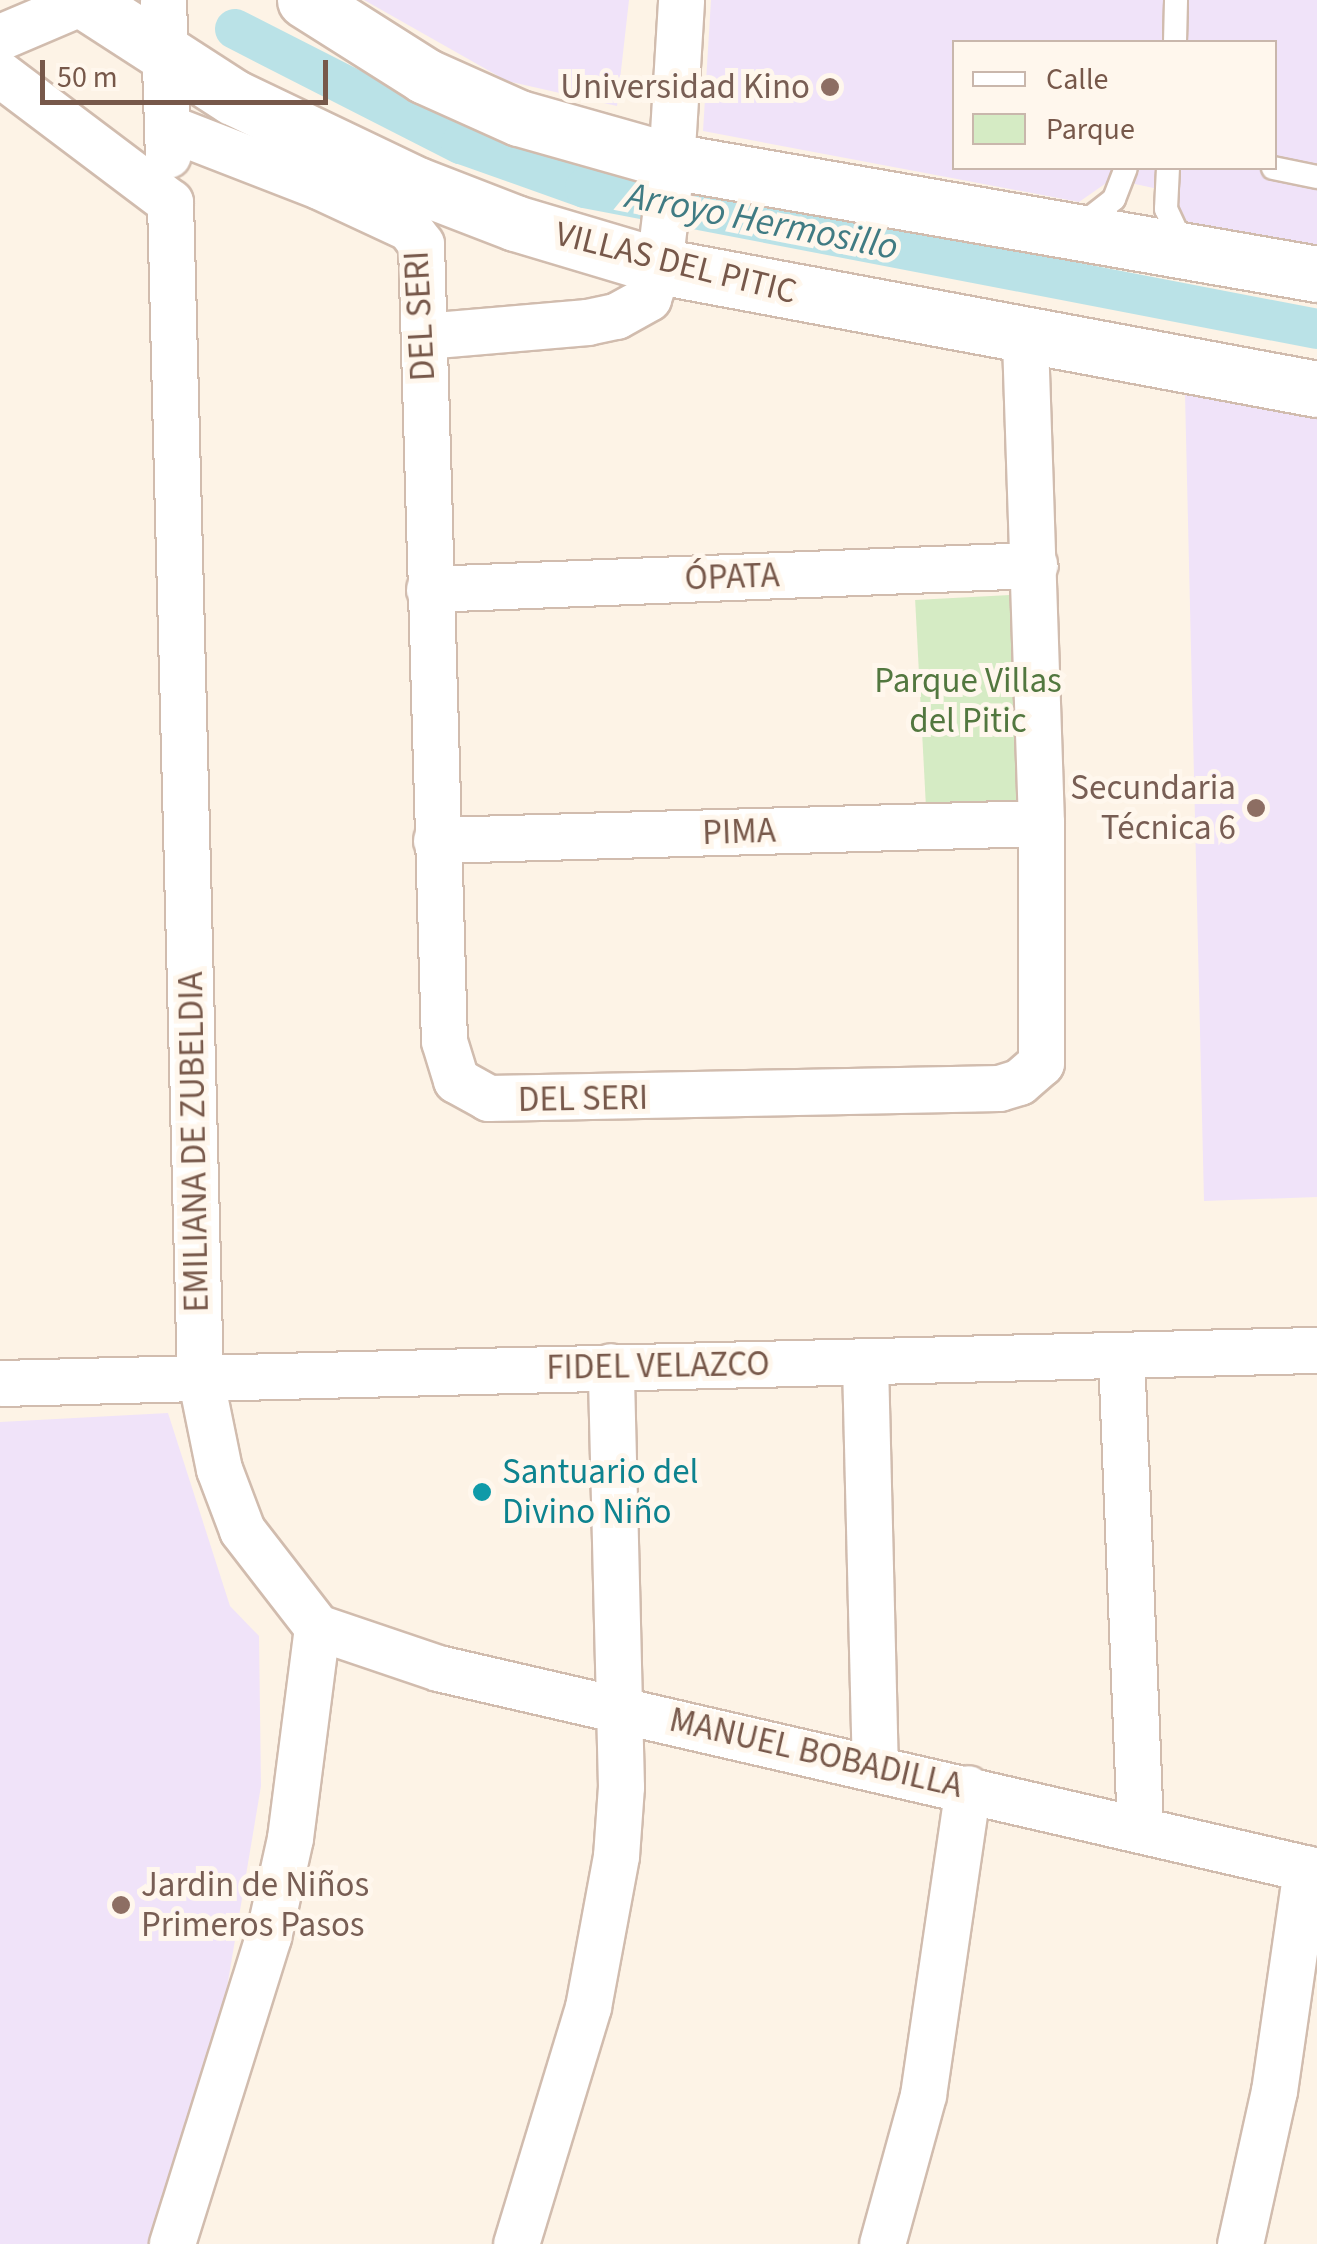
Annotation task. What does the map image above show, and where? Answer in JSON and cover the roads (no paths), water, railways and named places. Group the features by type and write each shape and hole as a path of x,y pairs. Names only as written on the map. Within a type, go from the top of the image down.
{"street":[{"name":"EMILIANA DE ZUBELDIA","path":"163,0 200,1376 218,1470 242,1530 317,1626"},
{"path":"305,0 425,76 518,118 671,163 1317,274"},
{"path":"424,336 616,316 648,298 659,264 671,163 681,0"},
{"name":"VILLAS DEL PITIC","path":"85,1 163,57 417,185 515,223 659,264 1317,389"},
{"path":"0,38 85,1"},
{"path":"0,74 170,202"},
{"name":"DEL SERI","path":"167,126 409,228 423,253 436,840 448,1062 469,1091 512,1102 999,1088 1019,1082 1042,1062 1046,1046 1041,823 1024,336"},
{"name":"ÓPATA","path":"429,588 1034,565"},
{"name":"PIMA","path":"436,840 1041,823"},
{"name":"FIDEL VELAZCO","path":"0,1384 1317,1350"},
{"path":"1122,1355 1140,1829"},
{"path":"865,1363 875,1766"},
{"path":"516,2244 606,1930 621,1787 611,1366"},
{"path":"172,2244 268,1938 299,1782 317,1626"},
{"name":"MANUEL BOBADILLA","path":"317,1626 438,1668 875,1766 1311,1870"},
{"path":"882,2244 924,2095 968,1788"},
{"path":"1240,2244 1274,2091 1311,1870"}],"lane":[{"path":"1175,40 1176,0"},
{"path":"1277,169 1317,178"},
{"path":"1071,232 1114,199 1125,170"},
{"path":"1168,170 1166,209 1186,252"}],"waterway":[{"name":"Arroyo Hermosillo","path":"235,29 461,144 585,188 1317,329"}],"place":[{"name":"Universidad Kino","path":"830,87"},
{"name":"Secundaria Técnica 6","path":"1256,808"},
{"name":"Santuario del Divino Niño","path":"482,1492"},
{"name":"Jardin de Niños Primeros Pasos","path":"121,1905"}],"park label":[{"name":"Parque Villas del Pitic","path":"968,701"}]}
